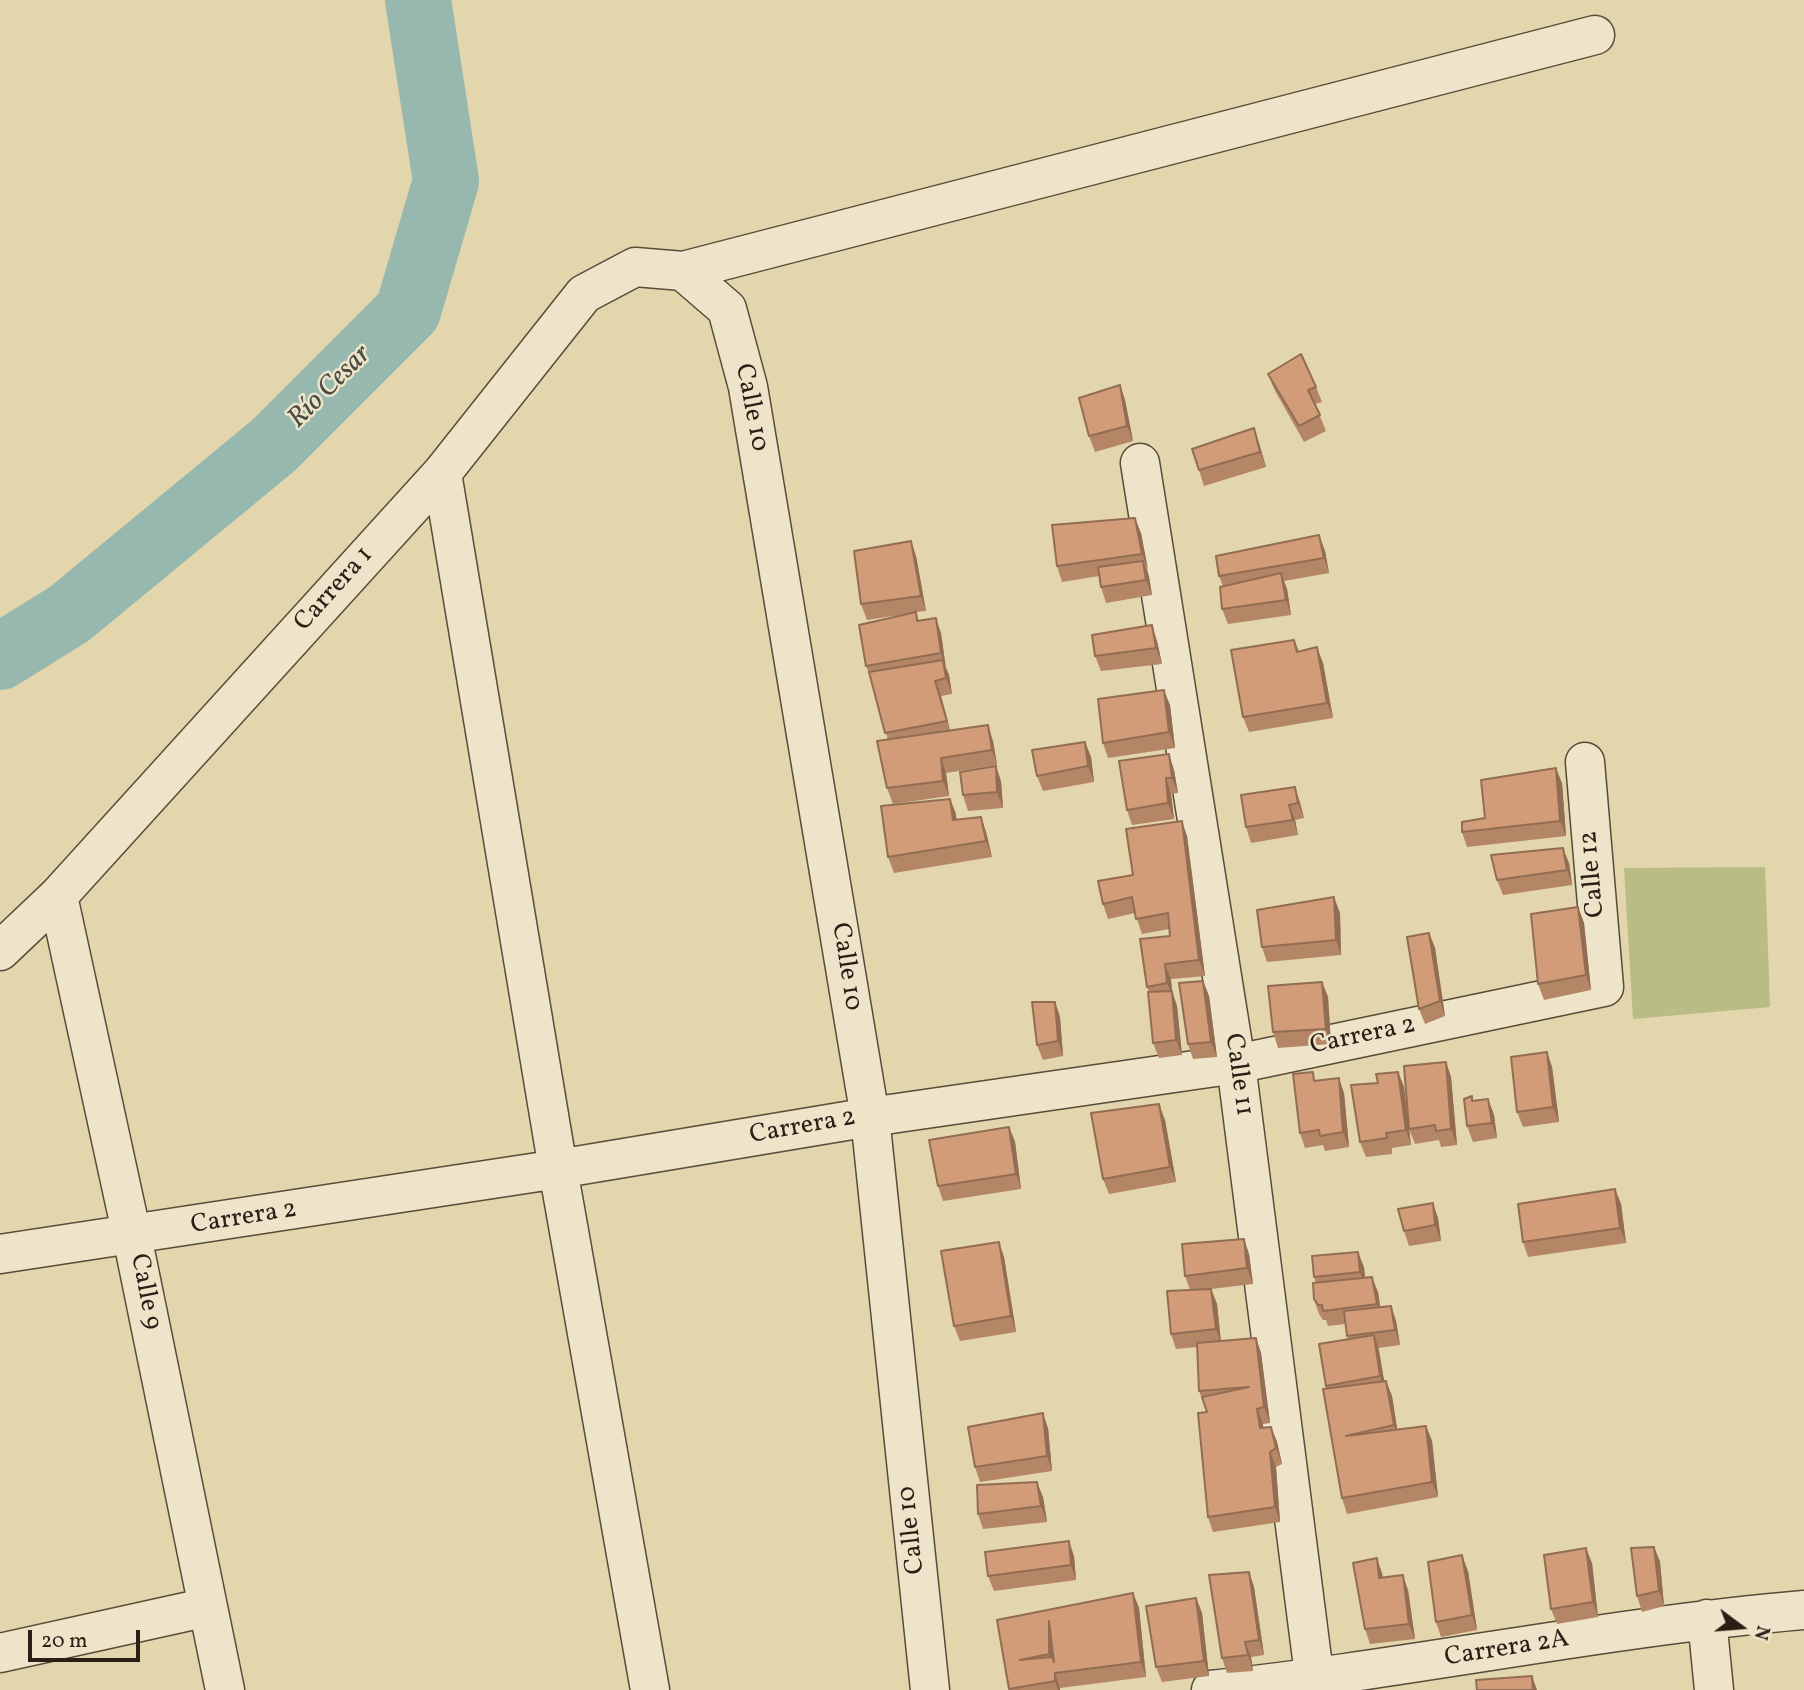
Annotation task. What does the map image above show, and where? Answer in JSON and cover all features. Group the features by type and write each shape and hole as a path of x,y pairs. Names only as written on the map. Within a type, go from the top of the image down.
{"street":[{"name":"Carrera 1","path":"0,951 58,896 442,473 584,294 635,267 683,271 1595,35"},
{"name":"Calle 10","path":"683,271 727,309 748,387 870,1116 930,1690"},
{"name":"Calle 11","path":"1140,463 1236,1064 1315,1685"},
{"path":"442,473 558,1170 650,1690"},
{"name":"Calle 12","path":"1585,762 1604,987"},
{"name":"Calle 9","path":"58,896 132,1236 225,1690"},
{"name":"Carrera 2","path":"0,1254 558,1170 870,1116 1236,1064 1604,987"},
{"path":"0,1653 208,1607"},
{"name":"Carrera 2A","path":"1211,1690 1315,1685 1707,1619 1804,1611"},
{"path":"1707,1619 1714,1690"}],"green space":[{"path":"1765,867 1770,1007 1633,1019 1624,868"}],"building":[{"path":"1301,354 1316,387 1308,390 1320,415 1299,426 1268,374"},
{"path":"1120,385 1127,426 1089,436 1079,398"},
{"path":"1254,428 1260,452 1199,470 1192,449"},
{"path":"1135,518 1142,554 1057,566 1052,525"},
{"path":"1319,535 1324,558 1219,576 1216,556"},
{"path":"911,541 921,596 861,604 854,551"},
{"path":"1143,561 1146,580 1101,587 1098,567"},
{"path":"1281,573 1286,600 1222,609 1220,587"},
{"path":"916,612 917,621 936,618 941,653 866,666 859,625"},
{"path":"1152,625 1156,648 1095,656 1092,635"},
{"path":"1294,640 1297,652 1317,647 1327,703 1243,717 1231,650"},
{"path":"943,660 946,678 935,681 947,721 885,733 869,672"},
{"path":"1164,690 1169,732 1103,743 1098,699"},
{"path":"988,725 992,750 941,758 943,781 887,788 877,741"},
{"path":"1085,742 1088,766 1037,776 1032,750"},
{"path":"1169,754 1172,778 1166,778 1168,803 1127,810 1119,761"},
{"path":"996,766 997,792 963,795 960,772"},
{"path":"1556,768 1560,821 1462,832 1462,822 1485,818 1481,780"},
{"path":"1295,787 1298,803 1289,805 1293,820 1246,827 1241,795"},
{"path":"950,799 953,820 981,817 986,841 888,857 881,806"},
{"path":"1182,821 1199,960 1165,964 1167,983 1147,987 1140,939 1170,936 1168,913 1136,919 1132,897 1103,904 1098,881 1133,875 1126,829"},
{"path":"1563,848 1567,870 1497,880 1491,855"},
{"path":"1334,897 1336,940 1262,947 1257,910"},
{"path":"1578,907 1586,975 1538,984 1531,914"},
{"path":"1429,933 1440,1001 1419,1009 1407,937"},
{"path":"1203,981 1211,1042 1188,1044 1179,983"},
{"path":"1322,982 1326,1029 1273,1032 1268,986"},
{"path":"1172,991 1176,1040 1153,1043 1148,992"},
{"path":"1032,1002 1055,1002 1058,1041 1037,1045"},
{"path":"1547,1052 1553,1107 1517,1112 1511,1057"},
{"path":"1446,1062 1451,1129 1436,1131 1435,1125 1409,1129 1404,1066"},
{"path":"1313,1072 1314,1081 1339,1078 1343,1132 1320,1136 1319,1130 1300,1133 1293,1074"},
{"path":"1398,1072 1406,1130 1386,1133 1387,1138 1360,1142 1351,1085 1378,1083 1376,1074"},
{"path":"1472,1096 1472,1101 1488,1099 1492,1123 1467,1126 1464,1099"},
{"path":"1159,1104 1170,1167 1103,1179 1091,1113"},
{"path":"1009,1127 1016,1174 938,1186 929,1140"},
{"path":"1615,1189 1620,1228 1523,1242 1518,1204"},
{"path":"1433,1203 1435,1225 1404,1231 1398,1209"},
{"path":"1244,1239 1247,1268 1185,1276 1182,1244"},
{"path":"999,1242 1011,1316 954,1326 941,1251"},
{"path":"1358,1252 1360,1272 1314,1277 1312,1256"},
{"path":"1372,1277 1377,1304 1323,1311 1322,1305 1318,1305 1314,1299 1313,1283"},
{"path":"1211,1289 1216,1329 1171,1334 1167,1291"},
{"path":"1391,1306 1395,1330 1347,1336 1344,1311"},
{"path":"1374,1335 1380,1376 1326,1386 1319,1344"},
{"path":"1256,1338 1264,1407 1257,1409 1260,1428 1271,1427 1276,1448 1270,1452 1275,1507 1208,1517 1198,1413 1207,1412 1202,1397 1249,1387 1199,1391 1197,1343"},
{"path":"1386,1381 1394,1425 1346,1436 1426,1426 1432,1482 1342,1498 1323,1389"},
{"path":"1043,1413 1047,1456 975,1467 968,1427"},
{"path":"1037,1482 1041,1506 978,1514 977,1485"},
{"path":"1069,1541 1071,1565 988,1576 985,1552"},
{"path":"1654,1547 1659,1591 1637,1596 1631,1548"},
{"path":"1586,1548 1593,1602 1551,1609 1544,1555"},
{"path":"1462,1555 1472,1615 1436,1622 1428,1562"},
{"path":"1377,1558 1379,1578 1403,1575 1409,1624 1365,1629 1353,1563"},
{"path":"1249,1572 1259,1640 1245,1642 1248,1655 1222,1658 1209,1575"},
{"path":"1133,1593 1141,1662 1055,1673 1055,1681 1009,1689 997,1620","holes":["1049,1621 1054,1662 1052,1657 1020,1660 1049,1654"]},
{"path":"1196,1598 1204,1661 1156,1667 1146,1606"},
{"path":"1532,1676 1533,1690 1477,1690 1476,1680"}],"waterway":[{"name":"Río Cesar","path":"0,657 69,614 274,445 408,311 446,181 418,0"}]}
